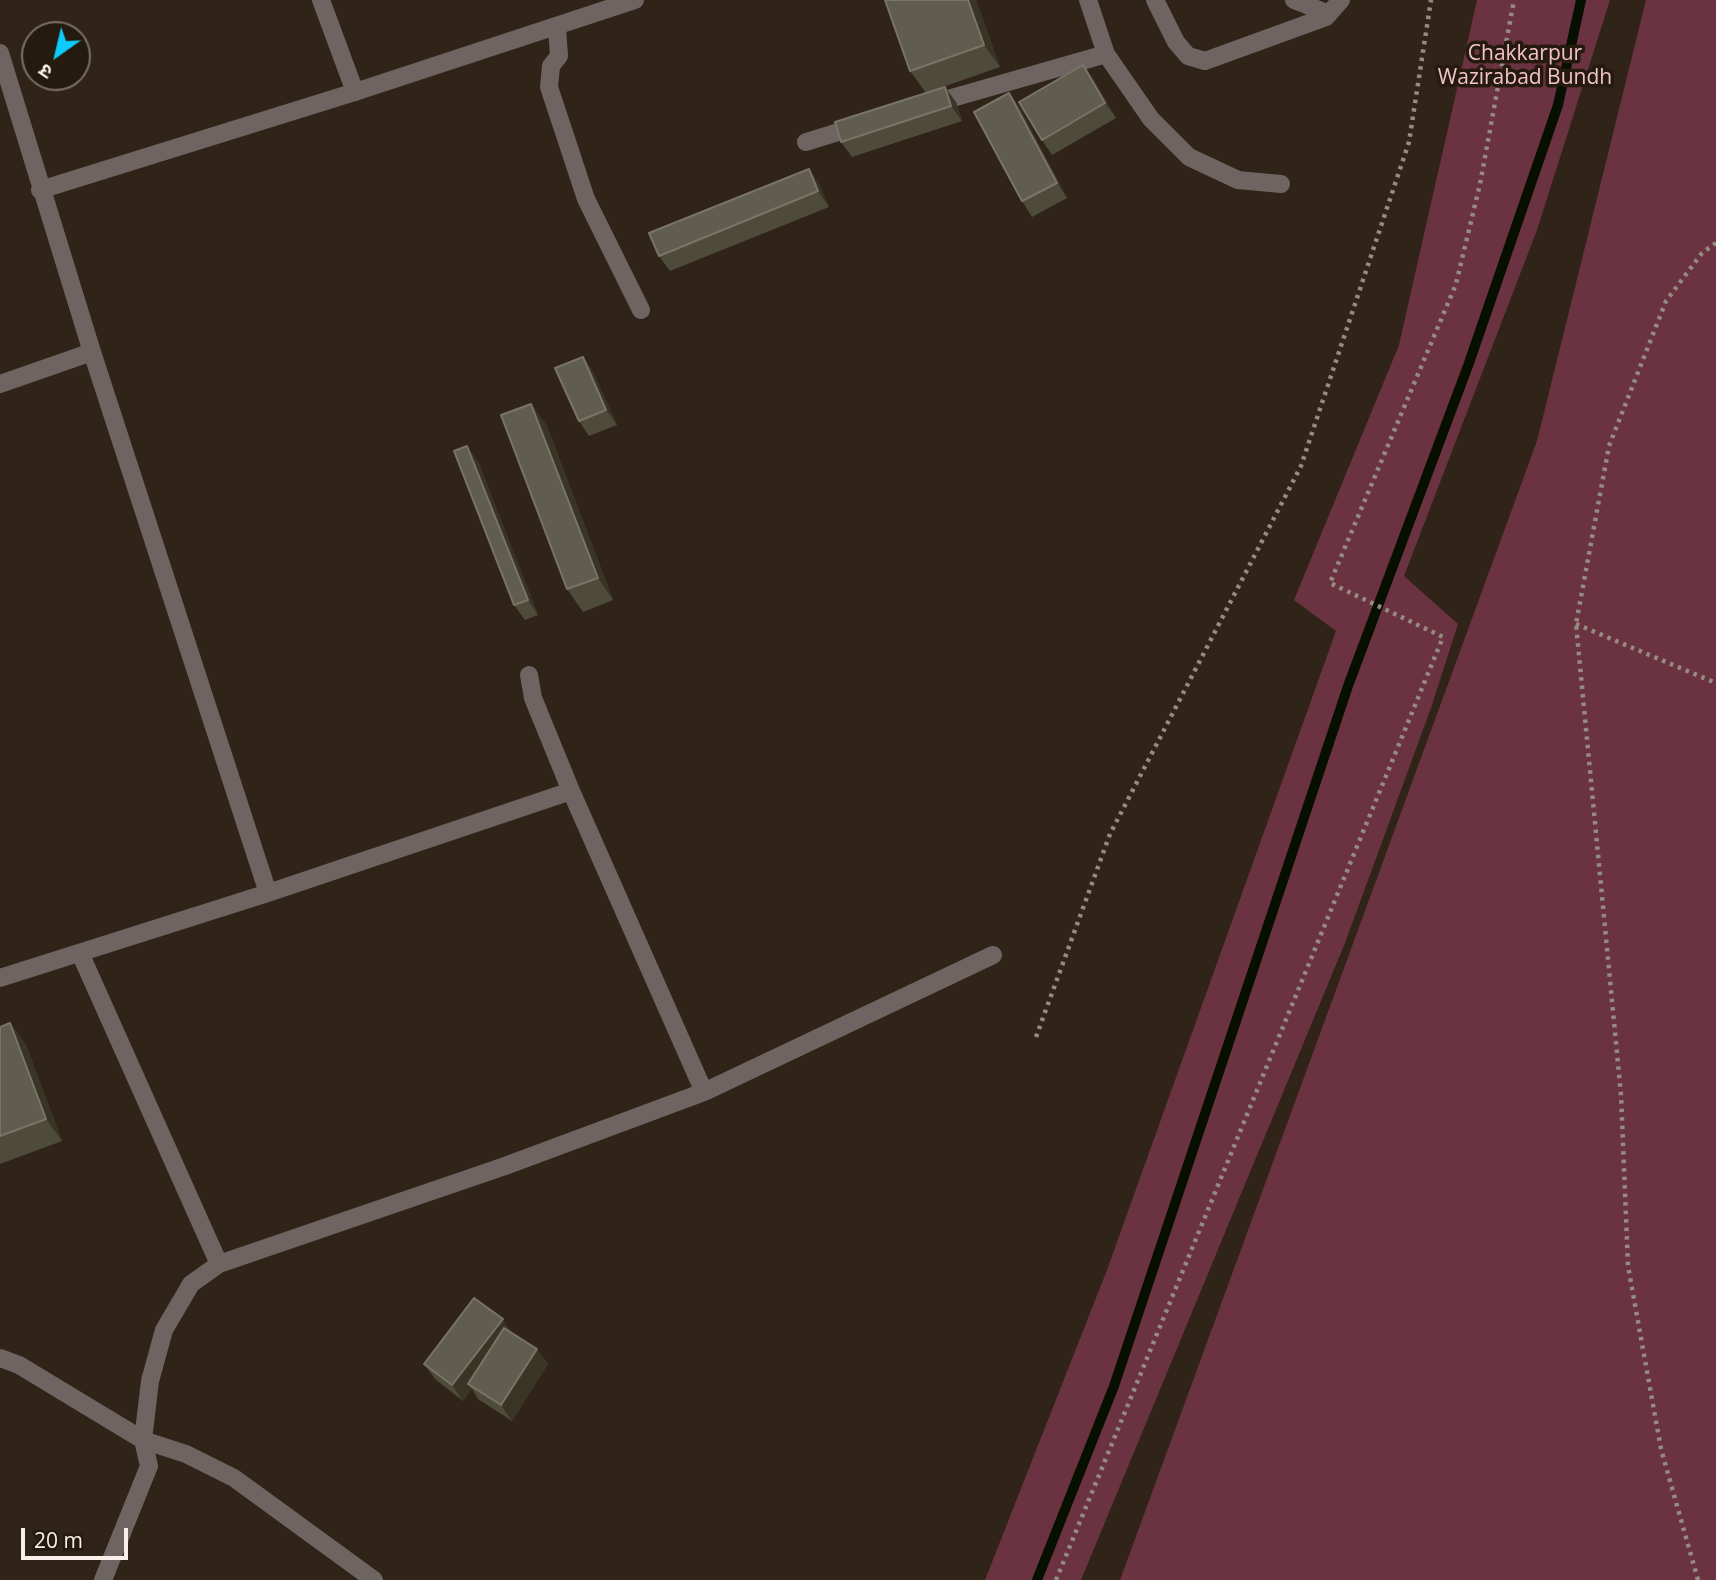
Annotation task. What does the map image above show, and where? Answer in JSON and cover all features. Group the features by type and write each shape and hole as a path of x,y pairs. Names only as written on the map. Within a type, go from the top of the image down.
{"street":[{"path":"321,0 355,92"},
{"path":"40,190 557,28 635,0"},
{"path":"1088,0 1106,54 1151,119 1189,157 1238,180 1281,184"},
{"path":"1155,0 1176,42 1188,55 1205,61 1335,7"},
{"path":"1294,0 1335,7"},
{"path":"557,28 559,56 551,66 549,87 586,199 641,310"},
{"path":"0,53 40,190 268,893"},
{"path":"913,109 1106,54"},
{"path":"806,142 873,121"},
{"path":"0,384 92,352"},
{"path":"529,675 533,698 571,791 704,1092"},
{"path":"0,978 268,893 571,791"},
{"path":"80,953 219,1264"},
{"path":"103,1580 149,1466 143,1440 150,1381 164,1330 191,1284 219,1264 505,1166 704,1092 993,956"},
{"path":"0,1358 19,1365 143,1440 186,1454 234,1479 374,1580"}],"path":[{"path":"1035,1037 1110,834 1301,466 1409,142 1431,0"},
{"path":"1056,1580 1443,637 1330,583 1456,284 1480,184 1514,0"},
{"path":"1698,1580 1661,1449 1628,1266 1621,1095 1576,624 1609,446 1666,301 1702,253 1716,243"},
{"path":"1576,624 1716,683"}],"green space":[{"name":"Chakkarpur Wazirabad Bundh","path":"1477,0 1610,0 1537,230 1404,576 1458,624 1431,708 1345,943 1081,1580 985,1580 1107,1270 1336,631 1294,600 1399,345"},
{"path":"1646,0 1716,0 1716,1580 1120,1580 1537,441"}],"building":[{"path":"885,0 968,0 984,45 910,71"},
{"path":"1083,65 1105,103 1042,140 1019,102"},
{"path":"945,87 951,106 841,142 835,122"},
{"path":"1009,93 1057,183 1022,201 974,112"},
{"path":"809,169 818,191 659,256 649,233"},
{"path":"583,357 606,410 579,421 555,368"},
{"path":"531,404 598,578 567,589 501,415"},
{"path":"467,446 528,600 514,605 454,451"},
{"path":"10,1023 46,1119 0,1136 0,1027"},
{"path":"474,1298 503,1319 452,1385 424,1364"},
{"path":"504,1328 537,1349 501,1405 468,1384"}],"waterway":[{"path":"1037,1580 1114,1386 1348,686 1469,363 1558,105 1581,0"}]}
